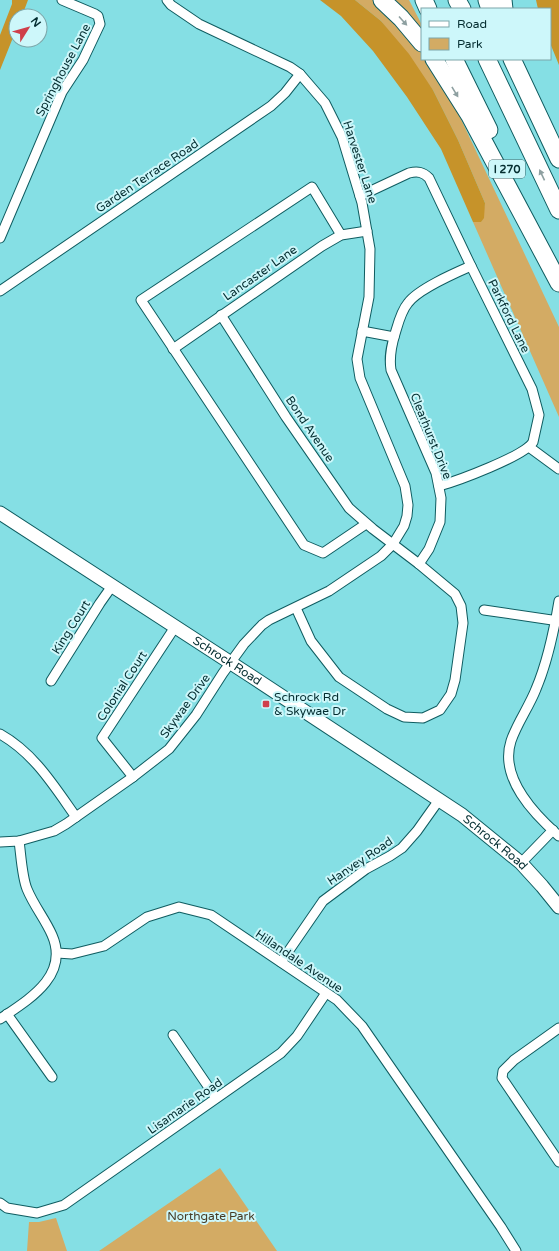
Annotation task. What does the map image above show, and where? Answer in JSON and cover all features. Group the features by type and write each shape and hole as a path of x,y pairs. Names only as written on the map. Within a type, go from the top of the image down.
{"highway":[{"path":"382,0 401,18 421,43"},
{"path":"435,60 470,116 559,282"},
{"name":"I 270","path":"455,60 481,112 559,282"},
{"name":"I 270","path":"487,60 559,210"},
{"path":"512,60 559,159"},
{"path":"520,60 541,119"}],"main road":[{"name":"Schrock Road","path":"0,513 231,662 462,815 521,863 559,907"}],"street":[{"name":"Springhouse Lane","path":"0,238 62,92 83,60 100,24 98,16 95,14 62,0"},
{"name":"Harvester Lane","path":"169,3 199,24 290,67 300,74 325,102 342,137 362,203 370,249 369,297 356,359 360,378 402,479 407,496 408,505 404,526 393,544"},
{"name":"Garden Terrace Road","path":"0,291 271,106 285,93 300,74"},
{"name":"Parkford Lane","path":"360,196 416,171 424,173 430,178 471,266 532,389 539,416 533,442 529,447"},
{"path":"341,235 312,187 141,300 304,545 323,553 366,524"},
{"name":"Lancaster Lane","path":"173,349 322,246 341,235 367,231"},
{"name":"Clearhurst Drive","path":"419,564 429,549 440,522 441,498 436,473 392,370 389,359 398,323 408,303 426,288 471,266"},
{"name":"Bond Avenue","path":"221,315 349,508 366,524 419,564 455,594 461,606 463,623 455,680 451,694 440,710 423,718 404,717 387,709 339,677 311,641 296,608"},
{"path":"362,331 394,337"},
{"path":"439,486 457,481 517,454 529,447 559,469"},
{"name":"Skywae Drive","path":"0,842 19,841 54,831 133,777 169,749 196,715 231,662 256,630 269,620 329,591 381,556 393,544"},
{"name":"King Court","path":"51,680 112,586"},
{"path":"521,863 556,833 532,810 512,779 508,761 510,743 536,690 549,653 557,621 559,601"},
{"path":"484,610 557,621"},
{"name":"Colonial Court","path":"133,777 102,738 175,627"},
{"path":"0,734 11,740 29,755 76,817"},
{"name":"Hanvey Road","path":"281,962 323,901 366,869 402,848 417,831 438,800"},
{"path":"19,841 26,888 36,908 52,933 57,953 54,966 47,982 36,994 4,1017 52,1077"},
{"name":"Hillandale Avenue","path":"57,953 72,954 104,946 147,917 179,907 211,915 337,1000 362,1026 516,1251"},
{"name":"Lisamarie Road","path":"0,1203 7,1208 37,1213 64,1205 281,1053 297,1036 326,993"},
{"path":"559,1028 514,1060 503,1071 502,1078 559,1162"},
{"path":"173,1035 216,1098"}],"green space":[{"path":"355,0 376,0 420,49 421,60 428,60 437,75 460,117 559,327 559,417 473,222 481,222 485,203 458,140 433,90 381,21"},
{"path":"391,0 409,0 421,23 421,34"},
{"name":"Northgate Park","path":"220,1168 277,1251 99,1251"},
{"path":"56,1218 67,1251 27,1251 29,1222 39,1222"}],"shaded area":[{"path":"12,0 28,0 25,8 10,8"},
{"path":"320,0 355,0 381,21 409,54 433,90 458,140 485,203 484,218 481,222 473,222 441,149 407,97 373,51 341,16"},
{"path":"536,0 559,0 559,65 551,45 551,8 538,8"},
{"path":"8,14 9,48 0,70 0,35"}],"place":[{"name":"Schrock Rd & Skywae Dr","path":"266,704"}]}
